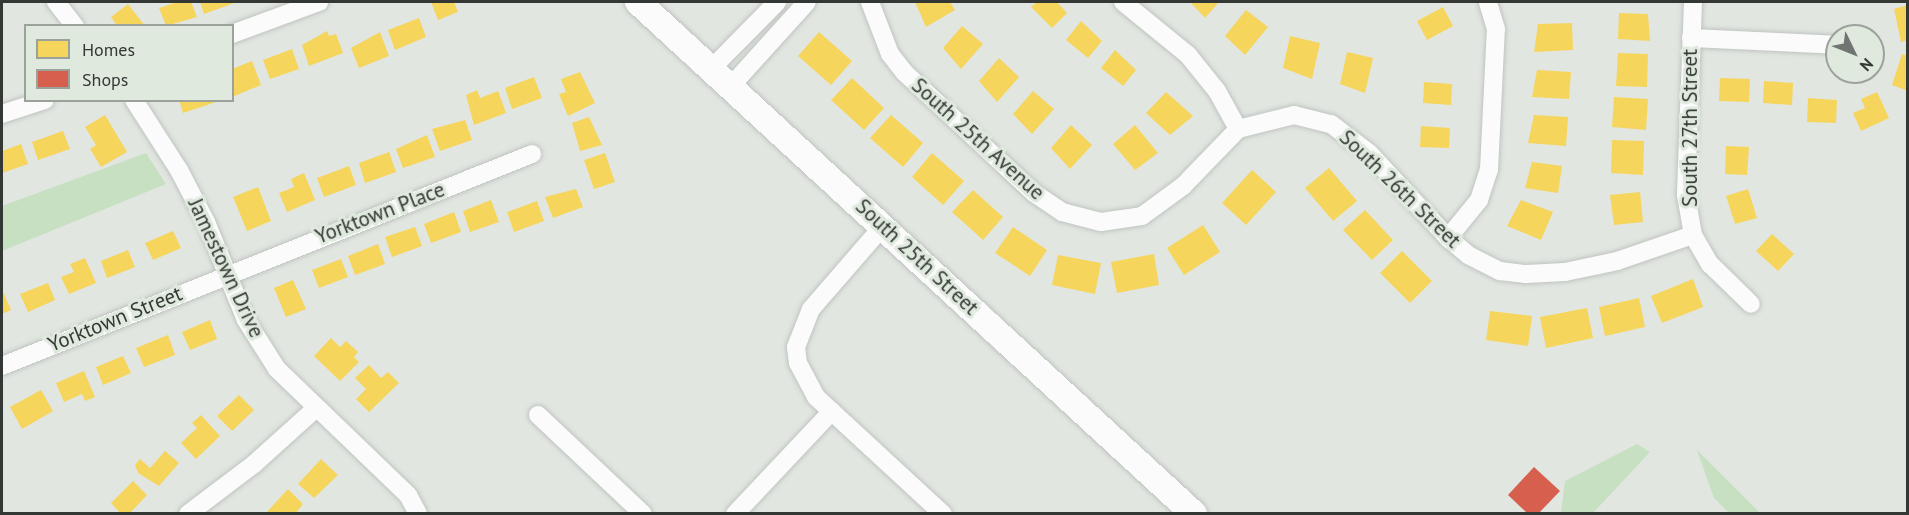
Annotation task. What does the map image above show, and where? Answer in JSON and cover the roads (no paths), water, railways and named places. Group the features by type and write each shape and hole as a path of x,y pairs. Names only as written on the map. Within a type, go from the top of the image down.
{"street":[{"path":"56,2 73,24"},
{"path":"234,33 319,2"},
{"name":"South 25th Street","path":"638,2 1194,513"},
{"path":"711,69 777,2"},
{"path":"731,86 807,2"},
{"name":"South 25th Avenue","path":"870,2 890,54 905,73 1034,193 1062,212 1101,222 1142,216 1183,186 1238,129"},
{"path":"1123,2 1188,55 1217,91 1238,129"},
{"path":"1448,238 1479,200 1489,170 1496,29 1488,2"},
{"name":"South 27th Street","path":"1693,2 1686,195 1693,235 1710,264 1751,304"},
{"path":"1691,38 1825,44"},
{"path":"2,114 39,102"},
{"name":"Jamestown Drive","path":"135,102 179,170 229,273 246,320 277,369 315,409 408,495 418,513"},
{"name":"South 26th Street","path":"1238,129 1294,115 1331,124 1368,153 1448,238 1468,255 1500,271 1526,274 1617,261 1693,235"},
{"name":"Yorktown Place","path":"229,273 532,154"},
{"path":"883,226 811,309 796,346 804,380 832,411 943,513"},
{"name":"Yorktown Street","path":"2,366 229,273"},
{"path":"188,513 254,464 315,409"},
{"path":"735,513 832,411"},
{"path":"538,415 644,513"}]}
